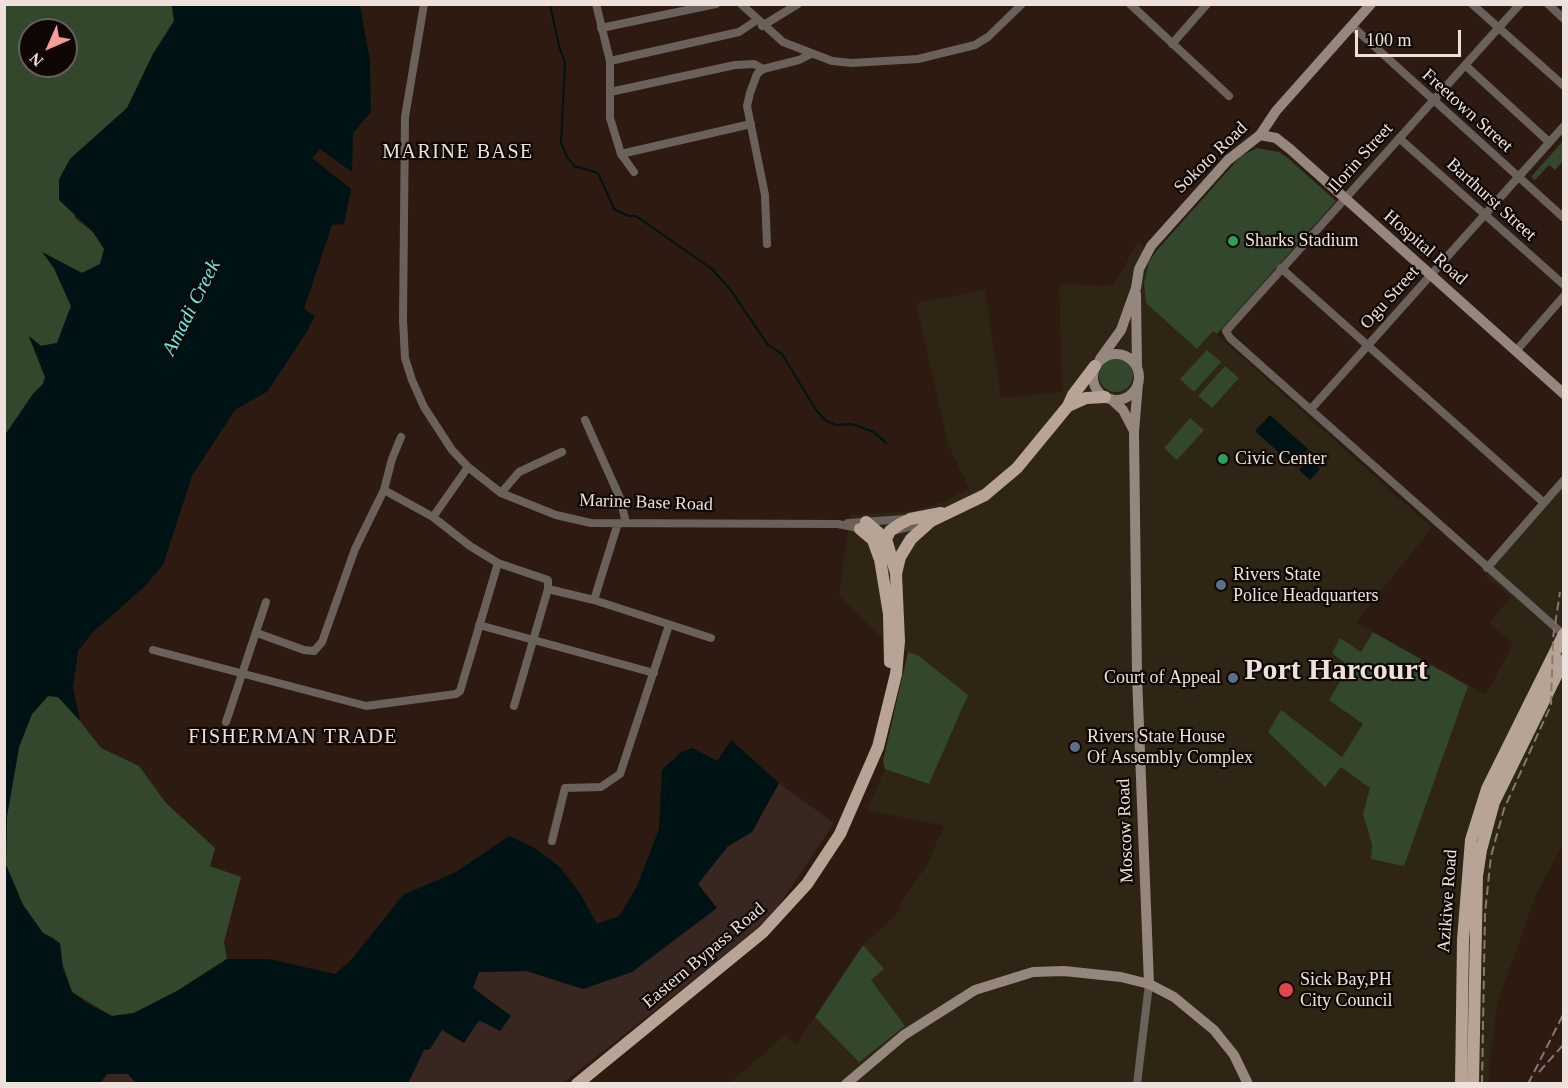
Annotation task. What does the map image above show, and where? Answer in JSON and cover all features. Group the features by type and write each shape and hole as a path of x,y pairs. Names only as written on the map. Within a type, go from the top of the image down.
{"main road":[{"path":"931,521 985,495 1017,468 1068,406 1073,395 1098,362"},
{"path":"1068,406 1086,398 1108,398"},
{"path":"876,530 909,519 954,510"},
{"name":"Eastern Bypass Road","path":"577,1083 764,932 807,884 840,834 856,803 878,747 896,674 899,641 896,574 905,547 931,521"},
{"path":"876,530 873,540 880,559"},
{"path":"876,530 896,574"},
{"name":"Eastern Bypass Road","path":"876,530 891,631 888,705"},
{"name":"Azikiwe Road","path":"1461,1083 1463,940 1471,840 1487,789 1563,634"},
{"name":"Azikiwe Road","path":"1473,1083 1477,876 1480,850 1494,802 1563,660"}],"street":[{"name":"Marine Base Road","path":"424,4 405,117 403,151 405,358 424,407 437,429 468,467 501,493 556,515 591,523 838,524 876,530"},
{"path":"596,4 610,61 609,118 621,154 633,172"},
{"path":"601,28 716,4"},
{"path":"741,4 783,42 832,61 852,63 918,59 975,45 988,37 1022,4"},
{"path":"610,61 739,32 798,4"},
{"path":"1130,4 1229,96"},
{"path":"1172,44 1207,4"},
{"name":"Sokoto Road","path":"1137,368 1136,288 1139,269 1151,246 1228,160 1260,135 1276,111 1371,4"},
{"path":"1472,4 1563,86"},
{"name":"Ilorin Street","path":"1311,409 1226,333 1281,268 1520,4"},
{"path":"1548,4 1563,19"},
{"name":"Freetown Street","path":"1352,26 1563,218"},
{"path":"767,244 765,195 747,106 750,93 757,74 763,69 799,60 811,54"},
{"path":"610,92 735,65 754,64 763,69"},
{"path":"1465,65 1549,142"},
{"path":"621,154 751,124"},
{"name":"Ogu Street","path":"1311,409 1563,126"},
{"name":"Hospital Road","path":"1260,135 1276,138 1563,394"},
{"name":"Barthurst Street","path":"1399,138 1563,285"},
{"path":"1281,268 1543,502"},
{"name":"Sokoto Road","path":"1098,362 1121,330 1136,288"},
{"path":"1516,351 1563,296"},
{"path":"1113,353 1128,357 1137,368 1138,382 1128,396 1108,398 1094,383 1098,362 1113,353"},
{"name":"Moscow Road","path":"1137,1083 1149,984 1139,766 1134,432 1138,382"},
{"name":"Moscow Road","path":"1108,398 1123,410 1134,432"},
{"path":"1311,409 1563,634"},
{"path":"585,420 620,498 622,523 594,600"},
{"path":"257,633 304,650 314,651 318,647 355,549 384,490 392,459 401,437"},
{"path":"501,493 519,472 562,452"},
{"path":"433,517 468,467"},
{"path":"1487,568 1563,480"},
{"path":"384,490 433,517 470,546 498,563 548,580 548,589 514,706"},
{"path":"876,530 909,519"},
{"path":"876,530 931,521"},
{"path":"153,650 366,706 456,694 460,691 498,563"},
{"path":"548,589 594,600 711,638"},
{"path":"226,722 266,602"},
{"path":"480,625 654,674"},
{"path":"552,841 565,788 601,788 620,774 669,625"},
{"path":"846,1083 895,1042 938,1011 975,990 1006,978 1033,972 1064,971 1121,977 1149,984 1185,1005 1214,1030 1234,1055 1248,1083"}],"shaded area":[{"path":"1138,242 1152,256 1149,262 1198,348 1213,331 1432,528 1356,622 1486,695 1513,644 1489,623 1511,597 1486,576 1563,485 1563,843 1535,897 1497,1005 1488,1083 729,1084 786,1034 796,1045 863,945 900,911 901,903 926,867 944,826 867,810 885,769 883,761 908,652 878,634 839,595 850,515 913,511 946,501 969,488 948,444 916,303 985,290 1001,398 1062,392 1059,284 1113,286"},
{"path":"779,783 834,823 771,917 716,962 563,1083 408,1084 424,1050 430,1049 442,1030 511,1016 473,988 478,972 527,971 583,989 716,908 697,884 728,846 752,832"},
{"path":"107,1074 129,1074 137,1083 100,1084"}],"green space":[{"path":"5,5 172,5 174,21 153,54 127,108 70,159 75,218 93,232 105,249 100,264 82,273 43,253 54,268 71,306 57,343 41,346 29,337 45,377 43,384 33,394 5,435"},
{"path":"1563,141 1563,161 1555,170 1549,165 1535,180 1531,177"},
{"name":"Sharks Stadium","path":"1257,148 1279,152 1336,201 1217,334 1213,331 1197,349 1146,303 1144,283 1149,262 1157,250 1241,156"},
{"path":"1207,350 1221,362 1194,392 1180,379"},
{"path":"1116,358 1128,363 1133,375 1128,387 1116,392 1104,387 1099,375 1104,363"},
{"path":"1225,366 1239,378 1212,408 1198,396"},
{"path":"1190,418 1204,430 1177,460 1164,448"},
{"path":"1373,632 1468,686 1404,866 1371,859 1372,844 1363,814 1370,788 1341,767 1325,787 1268,732 1281,710 1342,757 1363,724 1329,700 1349,666 1332,653 1340,638 1361,652"},
{"path":"908,652 919,656 968,695 929,784 885,769 883,761"},
{"path":"48,696 58,697 101,748 139,766 166,803 215,848 210,866 241,877 224,942 227,959 177,991 134,1013 112,1016 72,992 54,938 43,933 23,905 6,865 7,816 19,747 32,714"},
{"path":"863,945 884,969 871,980 905,1026 859,1062 815,1017"}],"water":[{"name":"Amadi Creek","path":"172,5 360,5 370,61 371,112 353,133 352,172 320,149 312,158 351,189 344,224 332,225 304,309 315,316 306,333 268,391 235,410 192,476 163,565 145,586 92,633 78,651 73,687 80,721 58,697 48,696 32,714 19,747 7,816 6,865 23,905 43,933 60,943 63,969 72,992 88,1004 112,1016 134,1013 177,991 227,959 269,959 335,974 351,960 403,895 456,872 509,836 535,848 560,867 581,895 597,924 619,916 637,886 659,829 662,770 681,752 692,748 717,761 731,740 779,783 752,832 728,846 698,884 717,908 632,972 583,989 527,971 479,972 473,988 511,1016 500,1031 479,1020 464,1043 442,1030 430,1049 424,1050 408,1083 137,1084 128,1074 107,1074 100,1083 5,1083 5,435 33,394 43,384 45,377 29,336 41,346 57,343 71,306 54,268 42,252 82,273 100,264 104,249 93,232 59,200 59,179 70,159 127,108 153,54 174,21"},
{"path":"1270,415 1308,449 1294,466 1255,431"},
{"path":"1309,459 1320,469 1310,480 1299,470"}],"waterway":[{"path":"550,4 559,46 565,62 561,143 567,157 574,166 598,173 614,209 628,216 636,216 712,269 730,289 768,345 782,354 816,410 826,421 836,425 852,424 874,432 886,443"}],"railway":[{"path":"1482,1084 1485,913 1491,856 1504,809 1551,705 1553,638 1560,592"},
{"path":"1528,1084 1564,1013"},
{"path":"1539,1072 1564,1044"}],"place":[{"name":"Sharks Stadium","path":"1233,241"},
{"name":"Civic Center","path":"1223,459"},
{"name":"Rivers State Police Headquarters","path":"1221,585"},
{"name":"Court of Appeal","path":"1233,678"},
{"name":"Rivers State House Of Assembly Complex","path":"1075,747"},
{"name":"Sick Bay,PH City Council","path":"1286,990"}],"district":[{"name":"MARINE BASE","path":"458,153"},
{"name":"Port Harcourt","path":"1336,671"},
{"name":"FISHERMAN TRADE","path":"293,738"}]}
